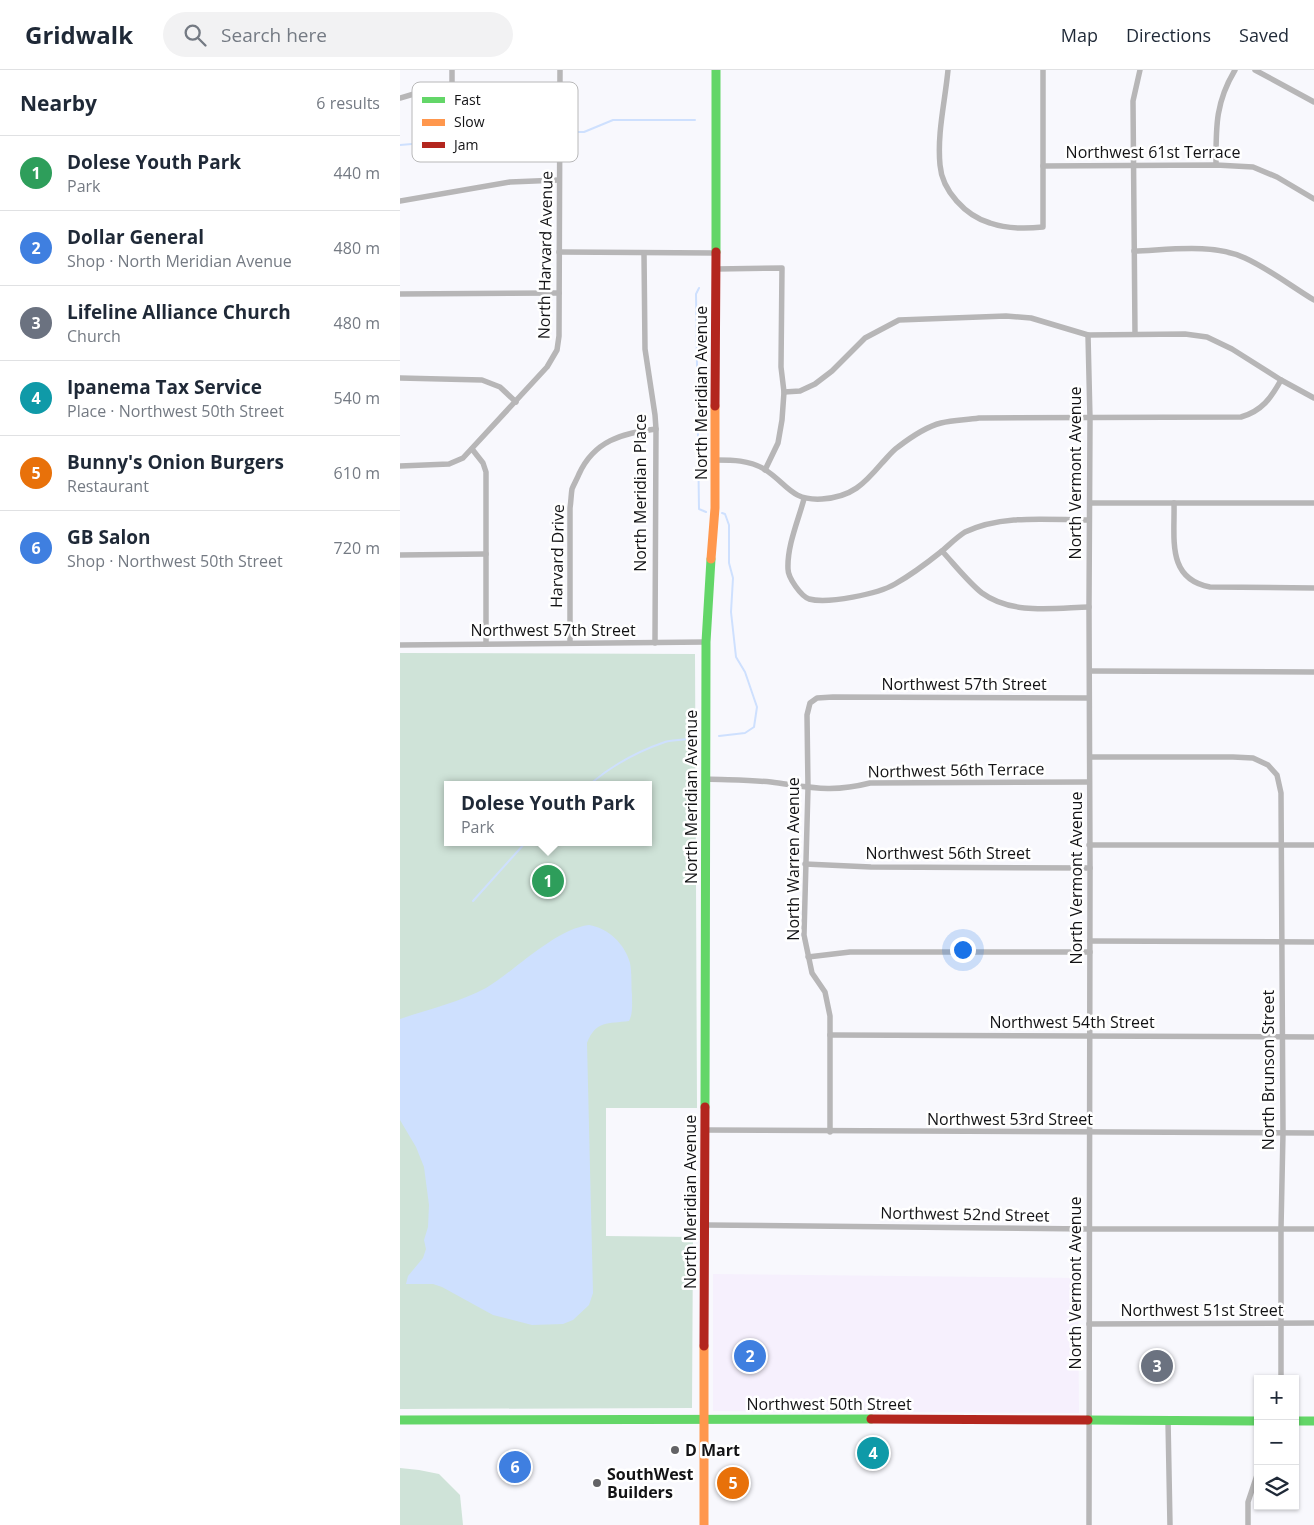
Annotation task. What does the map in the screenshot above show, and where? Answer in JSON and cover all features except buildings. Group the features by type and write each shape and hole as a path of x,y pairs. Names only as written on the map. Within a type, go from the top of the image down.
{"main road":[{"name":"North Meridian Avenue","path":"704,1525 706,642 715,508 716,460 716,70"},
{"name":"Northwest 50th Street","path":"400,1420 1254,1421"},
{"path":"1299,1421 1314,1421"}],"street":[{"path":"948,70 940,136 940,168 948,191 973,215 988,223 1008,228 1043,227 1043,70"},
{"path":"1135,334 1133,101 1140,70"},
{"path":"1216,165 1216,132 1219,106 1227,83 1235,70"},
{"path":"1255,70 1314,102"},
{"path":"400,98 412,94"},
{"name":"North Harvard Avenue","path":"400,466 449,464 464,458 516,402 554,357 559,343 559,162"},
{"name":"Northwest 61st Terrace","path":"1043,166 1216,165 1254,167 1277,177 1314,199"},
{"path":"400,202 498,184 559,180"},
{"path":"1134,251 1209,249 1222,251 1244,257 1314,300"},
{"path":"559,252 716,252"},
{"name":"North Meridian Place","path":"644,253 645,349 656,429 654,643"},
{"path":"716,269 782,268 780,366 784,392 782,420 778,443 765,470"},
{"path":"400,294 559,293"},
{"path":"784,392 800,391 815,384 832,371 865,338 899,320 1006,316 1032,318 1088,335 1185,334 1207,337 1232,349 1314,398"},
{"name":"North Vermont Avenue","path":"1088,335 1090,419 1089,1420"},
{"path":"400,378 482,380 500,387 516,402"},
{"path":"716,460 751,463 765,470 784,486 804,499 824,499 844,495 864,484 896,448 920,432 940,423 979,418 1241,417 1252,414 1264,406 1281,380"},
{"name":"Harvard Drive","path":"570,643 570,508 572,488 583,465 593,453 609,440 634,431 656,429"},
{"path":"472,449 483,463 486,472 486,644"},
{"path":"804,499 789,552 788,571 794,585 808,599 826,600 875,592 894,584 942,551 964,533 982,526 1012,520 1090,520"},
{"path":"1090,502 1314,503"},
{"path":"1174,503 1175,557 1186,578 1192,582 1210,587 1314,588"},
{"path":"942,551 982,593 1006,605 1020,608 1089,607"},
{"path":"400,555 486,554"},
{"name":"Northwest 57th Street","path":"400,645 706,642"},
{"path":"1090,671 1314,672"},
{"name":"Northwest 57th Street","path":"810,703 817,698 832,697 1089,698"},
{"name":"North Warren Avenue","path":"810,703 806,716 808,788 804,935 812,973 825,992 830,1016 830,1132"},
{"name":"North Brunson Street","path":"1090,757 1254,758 1268,765 1277,774 1281,793 1282,845 1283,1133 1281,1375"},
{"name":"Northwest 56th Terrace","path":"706,779 770,782 829,789 870,783 899,782 1089,782"},
{"path":"1090,845 1314,845"},
{"name":"Northwest 56th Street","path":"805,864 871,867 1090,868"},
{"path":"1090,941 1314,942"},
{"path":"808,957 850,952 1090,952"},
{"name":"Northwest 54th Street","path":"830,1036 1314,1037"},
{"name":"Northwest 53rd Street","path":"706,1130 1314,1133"},
{"name":"Northwest 52nd Street","path":"705,1225 1089,1229 1314,1228"},
{"name":"Northwest 51st Street","path":"1090,1324 1314,1323"},
{"path":"1089,1420 1089,1525"},
{"path":"1168,1420 1170,1525"},
{"path":"1248,1525 1248,1502 1254,1484"}],"shaded area":[{"path":"713,1274 1078,1278 1079,1413 713,1411"}],"green space":[{"path":"400,653 695,654 697,1108 606,1108 606,1236 693,1237 692,1408 400,1409"},
{"path":"400,1468 439,1474 460,1495 463,1525 400,1525"}],"water":[{"path":"589,925 609,933 620,943 628,956 631,967 632,1001 632,1012 629,1021 604,1024 594,1030 587,1043 593,1293 589,1305 573,1320 563,1324 532,1325 493,1315 433,1284 406,1284 408,1276 423,1258 426,1249 424,1240 428,1227 429,1205 424,1167 416,1147 400,1120 400,1019 476,993 498,980 549,942 576,928"}],"waterway":[{"path":"578,132 584,132 613,120 695,120"},
{"path":"400,145 412,144"},
{"path":"699,288 696,294 699,509 706,512"},
{"path":"719,736 745,733 754,727 757,707 745,672 736,657 731,612 733,578 729,563 729,525 725,514 722,513"},
{"path":"594,781 616,765 644,750 665,742 689,739"},
{"path":"473,901 522,846"}],"traffic: fast":[{"path":"716,70 716,252"},
{"path":"705,1107 706,642 711,559"},
{"path":"400,1420 871,1419"},
{"path":"1088,1420 1254,1421"},
{"path":"1299,1421 1314,1421"}],"traffic: slow":[{"path":"711,559 715,508 715,406"},
{"path":"704,1346 704,1525"}],"traffic: jam":[{"path":"715,406 716,252"},
{"path":"704,1346 705,1107"},
{"path":"871,1419 1088,1420"}],"place":[{"name":"Dolese Youth Park","path":"548,881"},
{"name":"Dollar General","path":"750,1356"},
{"name":"Lifeline Alliance Church","path":"1157,1366"},
{"name":"D Mart","path":"675,1450"},
{"name":"Ipanema Tax Service","path":"873,1453"},
{"name":"GB Salon","path":"515,1467"},
{"name":"SouthWest Builders","path":"597,1483"},
{"name":"Bunny's Onion Burgers","path":"733,1483"}]}
